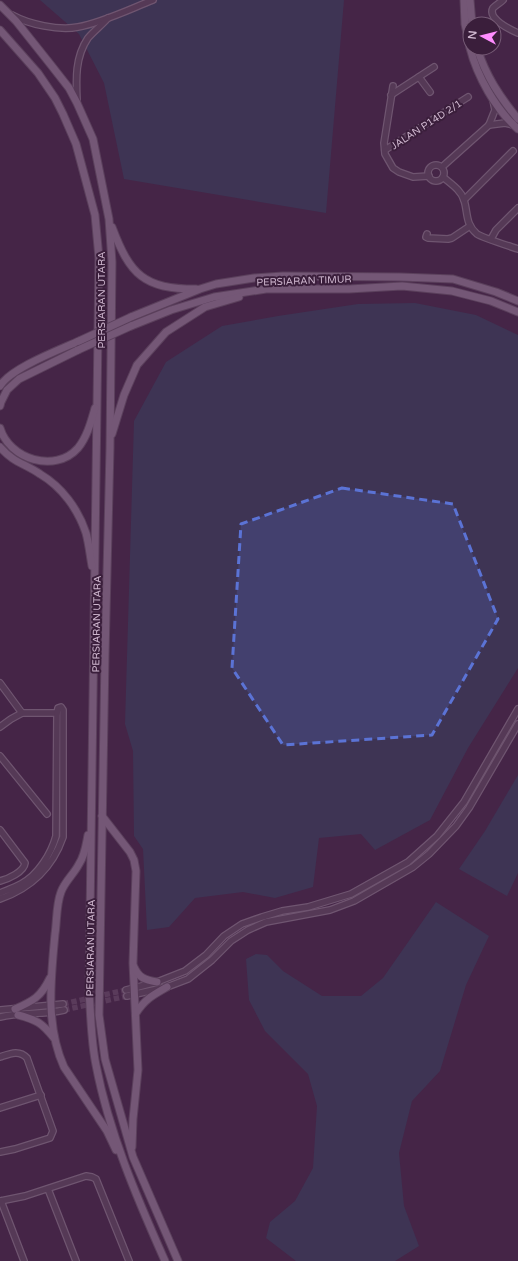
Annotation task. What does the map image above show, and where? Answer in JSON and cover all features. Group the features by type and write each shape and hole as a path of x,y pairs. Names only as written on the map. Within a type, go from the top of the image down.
{"main road":[{"path":"464,0 465,16"},
{"path":"470,0 471,16"},
{"name":"PERSIARAN UTARA","path":"0,5 9,13 64,82 77,103 93,139 110,219 112,262 110,448 99,1015 105,1059 133,1157 178,1261"},
{"name":"PERSIARAN UTARA","path":"0,30 38,73 55,98 76,144 96,215 99,258 89,992 91,1027 95,1064 103,1100 133,1188 165,1261"},
{"path":"473,56 483,82 497,104 516,127"},
{"path":"480,56 489,79 503,101 518,119"},
{"path":"110,219 120,249 127,262 146,280 166,287 200,289"},
{"name":"PERSIARAN TIMUR","path":"0,386 17,370 131,316 216,284 254,278 283,276 452,279 496,292 518,301"},
{"name":"PERSIARAN TIMUR","path":"0,406 7,390 19,379 131,326 171,310 214,297 266,289 409,287 452,291 491,301 518,312"},
{"path":"110,448 116,419 124,395 137,365 166,332 205,307 266,289"},
{"path":"0,428 2,435 8,443 23,456 40,461 59,459 77,449 83,440 89,429 98,395"},
{"path":"0,447 16,462 32,468 65,495 74,508 86,534 95,580"},
{"path":"102,816 130,852 134,860 136,871 132,993 136,1014 138,1070 132,1127 133,1157"},
{"path":"91,820 80,864 66,882 59,900 51,975 51,1010 55,1040 59,1056 64,1067 107,1131 133,1188"},
{"path":"133,963 138,975 141,978 157,982"},
{"path":"17,1012 39,996 51,975"},
{"path":"136,1014 149,997 167,987"},
{"path":"17,1012 34,1019 46,1028 55,1040"}],"street":[{"path":"9,13 20,19 31,22 69,28 78,27 110,17 153,0"},
{"path":"503,0 493,9 492,13 494,18 518,33"},
{"path":"77,103 76,84 78,58 89,38 110,17"},
{"path":"391,95 434,67"},
{"path":"419,77 430,92"},
{"path":"393,86 384,143 385,154 393,168 399,172 413,177 429,176"},
{"name":"JALAN P14D 2/1","path":"385,150 468,97"},
{"path":"442,167 489,125 495,110 493,97"},
{"path":"489,125 505,122 516,127"},
{"path":"464,200 513,151"},
{"path":"437,165 442,167 444,171 443,177 440,180 434,181 429,176 428,171 432,166 437,165"},
{"path":"443,177 459,191 464,200 467,220 470,226 478,234 518,249"},
{"path":"491,239 496,230 518,208"},
{"path":"427,234 426,237 428,238 448,239 470,226"},
{"path":"0,683 22,713"},
{"path":"0,892 21,884 34,874 46,858 56,836 57,713 58,708 60,707 63,708 63,837 55,856 38,877 24,888 0,898"},
{"path":"132,993 185,971 206,955 224,936 242,924 275,913 308,907 351,894 408,862 437,836 464,802 518,709"},
{"path":"0,728 10,719 22,713 57,713"},
{"path":"126,990 132,993 167,987 188,979 212,960 231,941 248,930 266,922 330,910 354,901 413,867 429,854 456,826 469,808 518,724"},
{"path":"0,756 47,814"},
{"path":"0,830 25,863 22,869 5,880 0,881"},
{"path":"51,1010 62,1004"},
{"path":"0,1010 17,1012 64,1010"},
{"path":"0,1017 17,1012"},
{"path":"0,1058 16,1053 24,1055 27,1058 53,1131 50,1138 16,1150 0,1152"},
{"path":"0,1108 41,1095"},
{"path":"24,1261 1,1201 25,1196 86,1176 92,1176 96,1179 129,1261"},
{"path":"48,1189 76,1261"}],"highlighted area":[{"path":"342,488 453,504 498,619 432,735 283,745 232,668 241,524"}],"shaded area":[{"path":"40,0 344,0 326,213 124,179 104,83 79,34"},
{"path":"415,303 476,315 518,335 518,668 468,748 430,820 375,850 361,834 319,838 313,887 275,898 243,892 195,898 169,927 147,930 143,849 134,836 133,751 125,724 134,421 166,362 222,326 358,304"},
{"path":"518,775 518,873 507,896 459,869 485,831"},
{"path":"436,902 489,936 466,985 440,1071 412,1101 399,1153 404,1206 419,1246 395,1261 296,1261 266,1238 270,1222 295,1201 313,1168 317,1106 308,1074 265,1031 249,1000 246,959 256,954 267,955 283,971 322,996 361,996 383,978"}],"tunnel":[{"path":"63,1004 126,990"},
{"path":"64,1010 127,996"}]}
